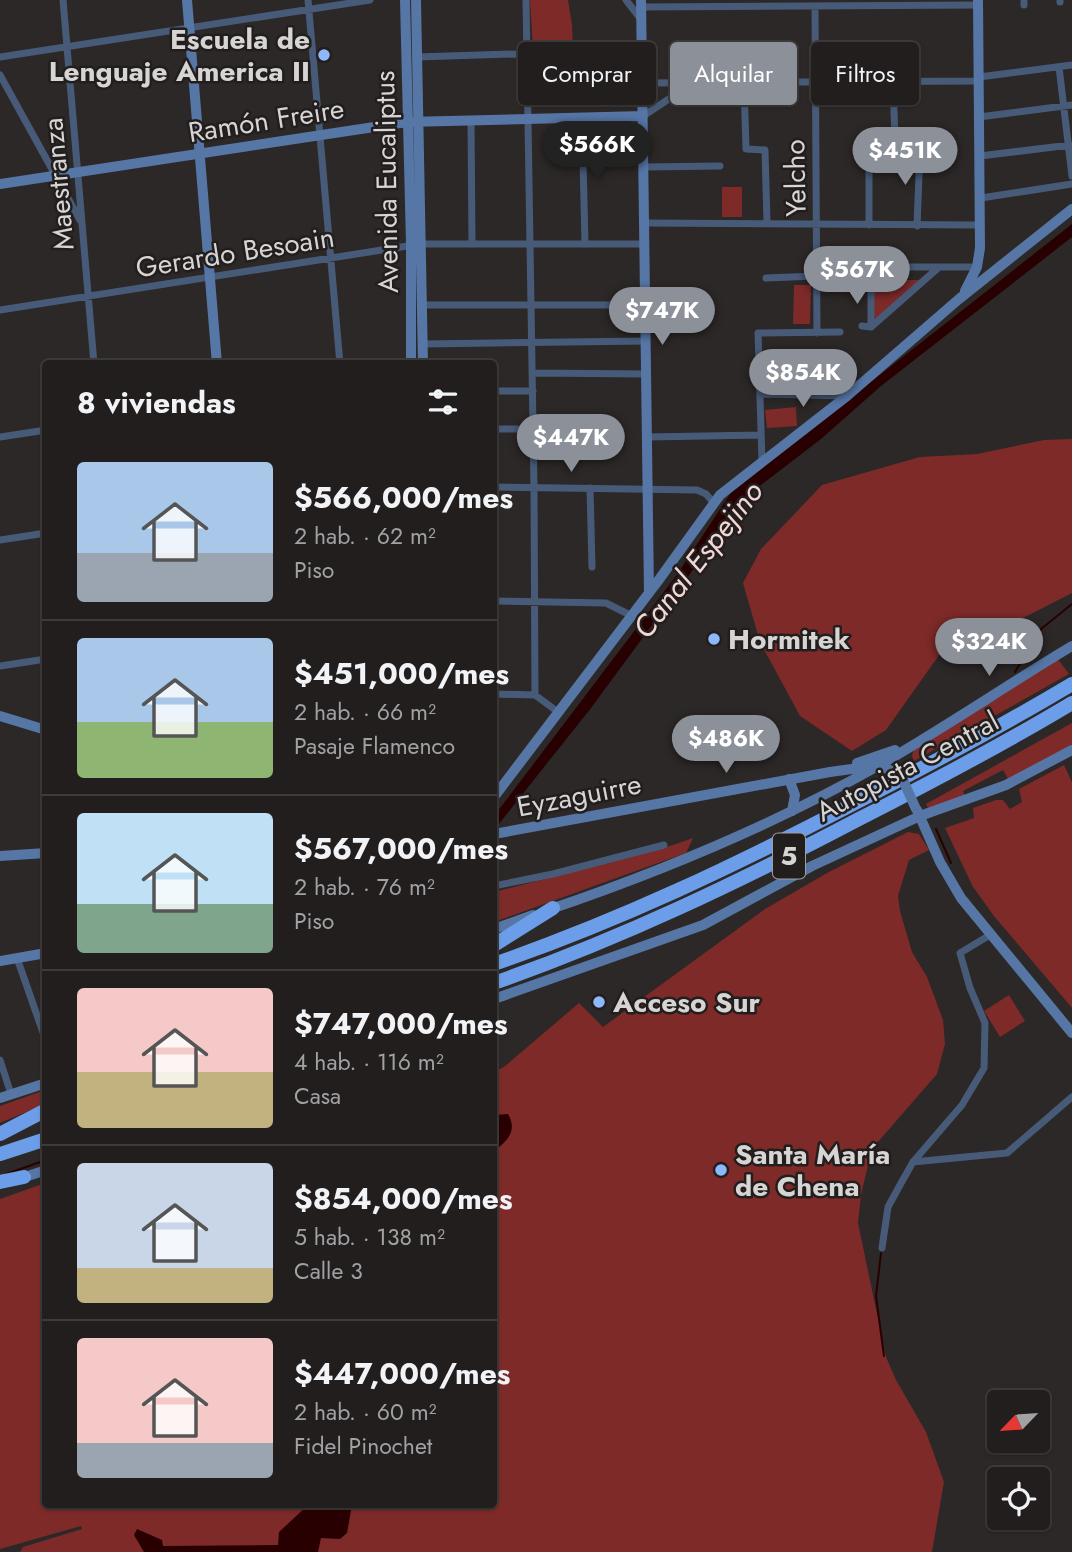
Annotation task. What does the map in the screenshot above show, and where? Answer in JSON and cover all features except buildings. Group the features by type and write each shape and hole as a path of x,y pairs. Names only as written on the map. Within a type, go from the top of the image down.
{"highway":[{"name":"Autopista Central","path":"497,963 610,920 721,872 960,748 1072,684"},
{"name":"Autopista Central","path":"497,982 624,934 742,880 951,772 1072,703"},
{"path":"497,943 554,908"},
{"path":"0,1135 42,1112"},
{"path":"0,1135 42,1121"},
{"path":"0,1154 42,1140"},
{"path":"0,1184 24,1177"}],"main road":[{"path":"187,0 217,360"},
{"name":"Avenida Eucaliptus","path":"405,0 413,122 416,245 411,360"},
{"name":"Avenida Eucaliptus","path":"413,122 417,57 416,0"},
{"path":"959,299 977,267 980,248 978,2"},
{"path":"641,4 642,42"},
{"path":"643,105 649,593"},
{"name":"Ramón Freire","path":"0,184 413,122 643,116"},
{"path":"497,793 632,616 713,502 726,489 847,396 959,299 1072,209"},
{"name":"Avenida Eucaliptus","path":"416,245 422,305 423,360"},
{"path":"980,248 992,273"},
{"path":"977,267 992,273"},
{"path":"649,578 667,566"},
{"path":"497,928 683,861 792,811 880,765 1070,651"},
{"path":"0,716 42,729"},
{"path":"830,772 879,756 929,734"},
{"path":"906,749 901,775 954,887 990,935 1072,1033"},
{"path":"497,998 703,925 811,866 918,813 936,811 1006,785 1072,751"},
{"path":"880,765 901,775"},
{"name":"Eyzaguirre","path":"497,833 789,779 880,765"},
{"path":"789,779 795,795 792,811"},
{"path":"927,834 929,821 936,811"},
{"path":"0,856 42,853"},
{"path":"0,961 42,954"},
{"path":"0,1098 42,1084"},
{"path":"24,1177 42,1171"}],"street":[{"name":"Maestranza","path":"63,0 94,360"},
{"path":"308,0 340,360"},
{"path":"0,57 370,0"},
{"path":"526,0 527,42"},
{"path":"626,0 637,13 641,26"},
{"path":"641,4 815,6 978,2"},
{"name":"Yelcho","path":"815,6 815,42"},
{"path":"417,57 518,54"},
{"path":"919,81 979,79 1072,65"},
{"path":"1059,67 1068,106 1072,176"},
{"path":"0,75 82,224"},
{"path":"643,116 670,98"},
{"path":"529,105 535,695"},
{"path":"745,105 746,149 765,150 767,223"},
{"name":"Yelcho","path":"815,105 817,333"},
{"path":"894,105 895,139"},
{"path":"979,117 1068,106"},
{"path":"582,118 585,244"},
{"path":"471,121 471,244"},
{"path":"980,156 1070,145"},
{"path":"918,226 920,149"},
{"path":"869,152 869,225"},
{"path":"643,167 720,166"},
{"path":"981,198 1072,184"},
{"path":"644,223 980,225"},
{"name":"Gerardo Besoain","path":"0,310 416,245 645,244"},
{"path":"871,267 977,267"},
{"path":"871,284 866,327 939,267"},
{"path":"766,278 817,276"},
{"path":"422,305 645,305"},
{"path":"762,463 758,333 840,332"},
{"path":"423,344 646,341"},
{"path":"533,373 646,374"},
{"path":"497,391 533,391"},
{"path":"760,394 847,396"},
{"path":"497,429 534,429"},
{"path":"0,437 42,431"},
{"path":"647,437 761,435"},
{"path":"497,487 697,490 706,494 713,502"},
{"path":"590,488 592,568"},
{"path":"0,540 42,534"},
{"path":"497,601 606,603 632,616"},
{"path":"0,666 42,660"},
{"path":"497,694 535,695 558,712"},
{"path":"497,885 664,845"},
{"path":"882,1248 888,1207 913,1162 962,1105 984,1068 985,1023 970,988 960,953 990,935"},
{"path":"17,958 41,1015"},
{"path":"0,1060 12,1094"},
{"path":"913,1162 1007,1153 1072,1097"}],"shaded area":[{"path":"530,0 568,0 573,42 532,42"},
{"path":"722,187 742,187 742,217 722,217"},
{"path":"873,280 920,280 877,319 873,317"},
{"path":"794,285 811,285 810,324 793,324"},
{"path":"796,407 797,426 767,428 765,410"},
{"path":"1072,439 1072,593 1021,619 942,651 886,730 852,751 800,716 760,642 743,583 761,549 822,485 920,457 977,454 1044,440"},
{"path":"1057,658 1069,674 914,761 914,748"},
{"path":"1072,723 1072,748 1009,781 1003,770 963,791 966,798 928,808 926,804"},
{"path":"1064,765 1072,782 1072,1008 994,916 973,887 945,828 974,818 973,808 996,800 1003,800 1010,809 1022,802 1019,789"},
{"path":"908,832 919,834 929,850 909,860 898,896 912,952 927,977 943,1020 945,1044 937,1074 877,1143 868,1165 858,1223 886,1357 926,1432 944,1482 932,1552 20,1552 23,1547 82,1529 81,1526 0,1549 0,1199 42,1184 42,1508 497,1508 497,1070 579,1003 603,1027 765,909 827,873"},
{"path":"693,838 686,853 497,921 497,891 661,849"},
{"path":"1009,995 1025,1021 1000,1037 984,1011"},
{"path":"42,1091 42,1105 0,1123 0,1106"}],"water":[{"path":"1072,224 1072,237 881,386 821,439 748,495 591,708 497,826 497,812 676,576 732,491"},
{"path":"508,1114 512,1126 510,1135 497,1148 497,1115"},
{"path":"305,1508 351,1508 347,1533 340,1539 321,1538 318,1552 144,1552 134,1535 137,1529 162,1540 163,1546 278,1545 279,1532"}],"waterway":[{"name":"Canal Espejino","path":"1015,672 1041,629 1072,604"},
{"path":"936,829 951,863"},
{"path":"6,1174 42,1161"},
{"name":"Canal Espejino","path":"881,1253 876,1296 884,1356"}],"place":[{"name":"Escuela de Lenguaje America II","path":"324,55"},
{"name":"Hormitek","path":"714,639"},
{"name":"Acceso Sur","path":"599,1002"},
{"name":"Santa María de Chena","path":"721,1170"}]}
